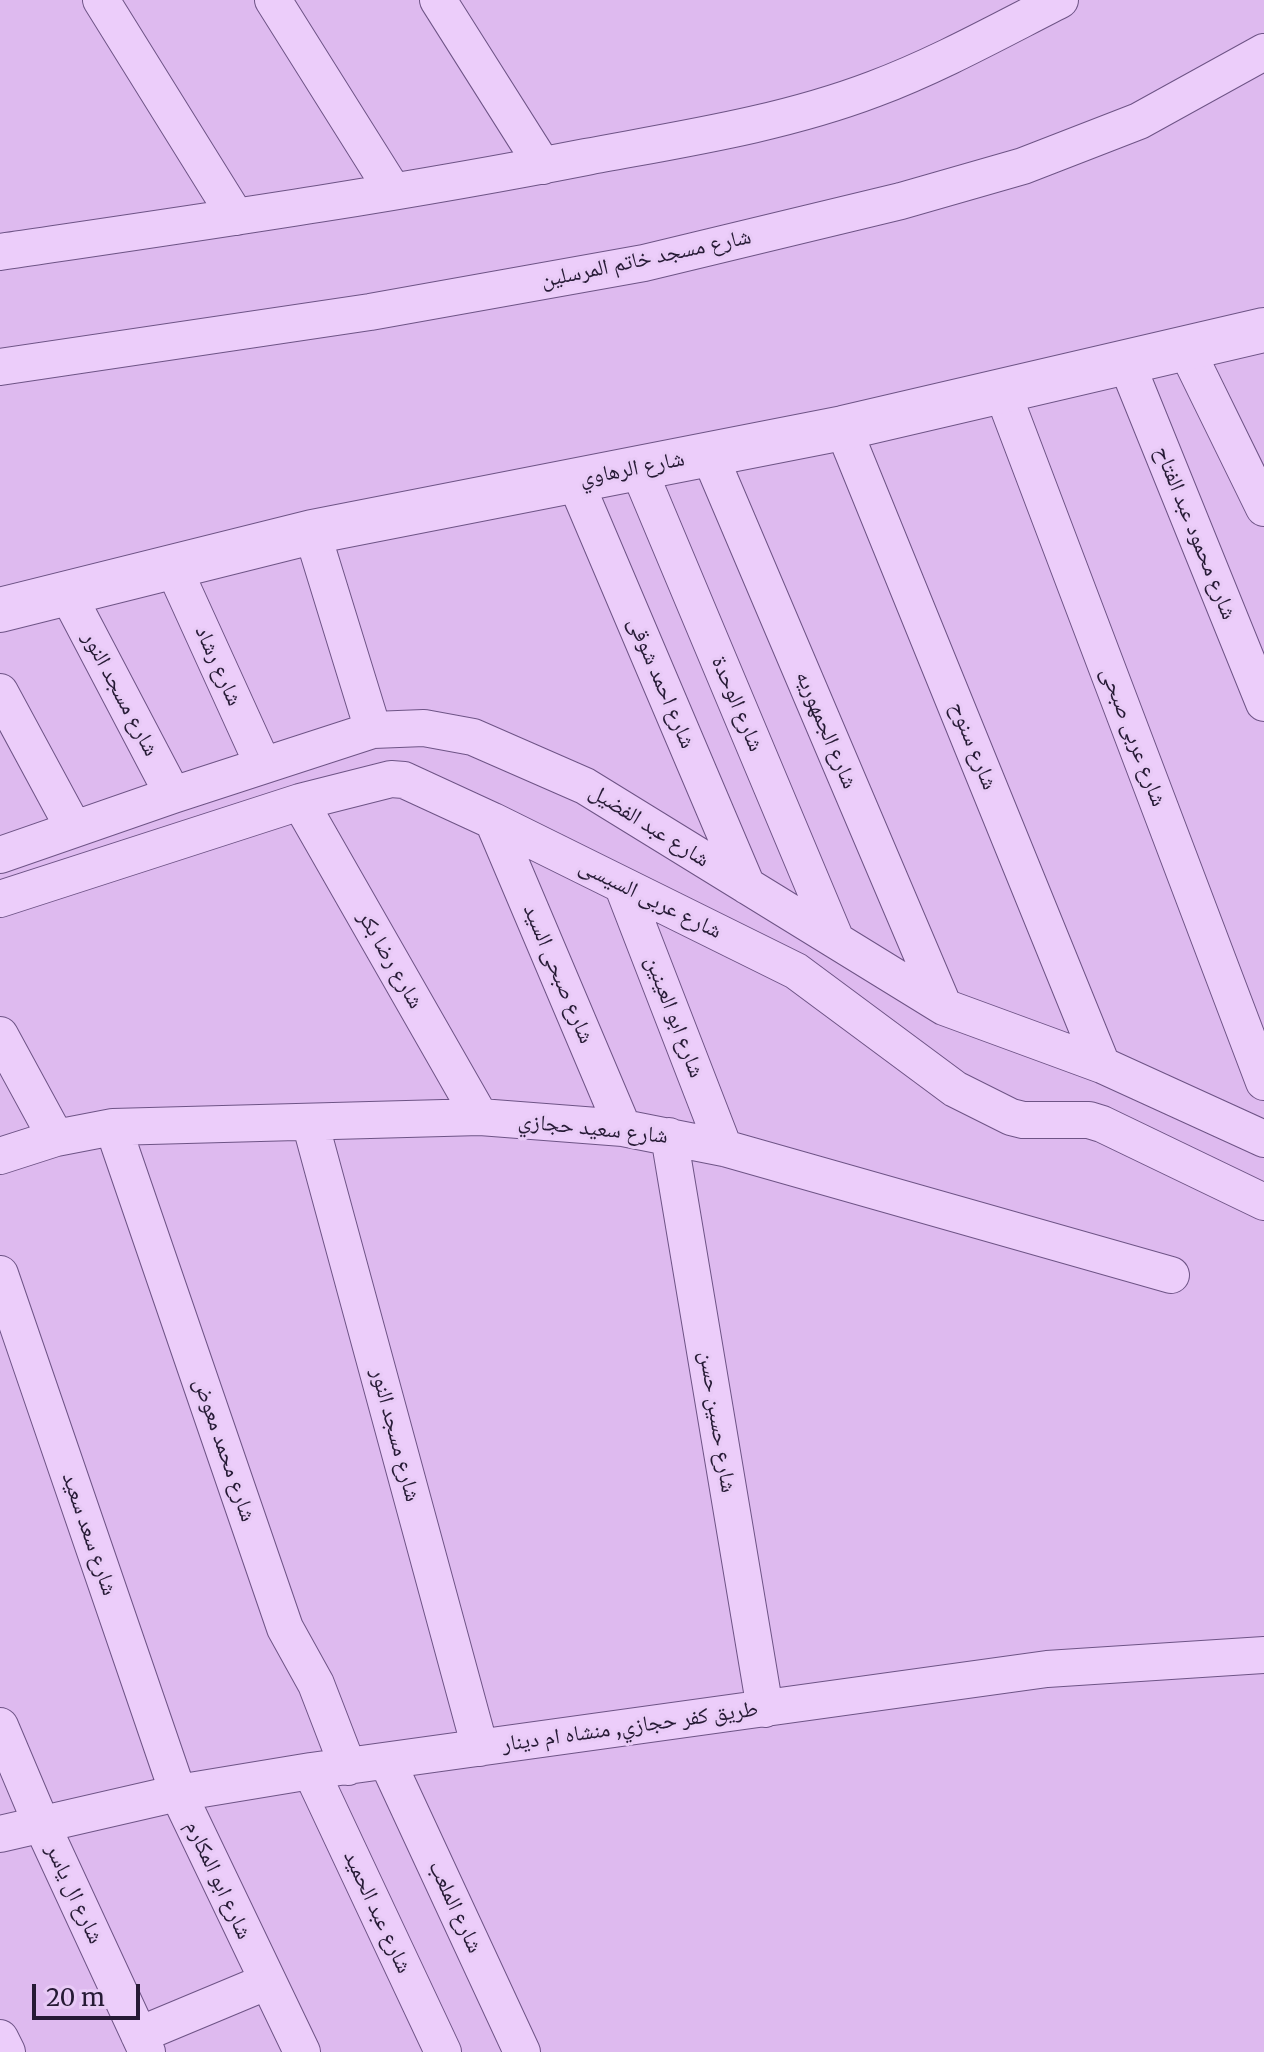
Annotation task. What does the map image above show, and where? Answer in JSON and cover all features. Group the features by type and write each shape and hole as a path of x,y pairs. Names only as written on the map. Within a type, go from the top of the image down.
{"street":[{"path":"101,0 236,217"},
{"path":"273,0 393,191"},
{"path":"438,0 543,166"},
{"path":"0,252 543,166 727,130 802,112 874,89 948,57 1060,0"},
{"name":"شارع مسجد خاتم المرسلين","path":"0,367 370,312 628,266 901,201 1023,166 1139,121 1264,52"},
{"name":"شارع الرهاوي","path":"0,610 312,532 843,428 1264,330"},
{"path":"1186,349 1264,508"},
{"name":"شارع محمود عبد الفتاح","path":"1126,362 1264,703"},
{"name":"شارع عربى صبحى","path":"1002,391 1264,1082"},
{"name":"شارع سنوح","path":"843,428 1102,1065"},
{"name":"شارع الجمهوريه","path":"709,454 944,1007"},
{"name":"شارع الوحدة","path":"638,468 836,940"},
{"name":"شارع احمد شوقى","path":"575,481 747,886"},
{"path":"312,532 373,730"},
{"name":"شارع رشاد","path":"173,567 263,765"},
{"name":"شارع مسجد النور","path":"67,593 173,795"},
{"path":"0,692 74,829"},
{"name":"شارع عبد الفضيل","path":"0,855 373,730 424,728 473,737 585,786 944,1007 1102,1065 1264,1139"},
{"name":"شارع عربى السيسى","path":"0,899 300,802 398,779 493,821 796,971 955,1089 1011,1117 1023,1120 1089,1120 1102,1124 1264,1202"},
{"name":"شارع رضا بكر","path":"300,802 480,1117"},
{"name":"شارع صبحى السيد","path":"493,821 623,1128"},
{"name":"شارع ابو العينين","path":"623,887 724,1148"},
{"path":"0,1035 56,1138"},
{"name":"شارع سعيد حجازي","path":"0,1156 56,1138 113,1127 480,1117 623,1128 724,1148 1171,1275"},
{"name":"شارع مسجد النور","path":"310,1122 480,1748"},
{"name":"شارع محمد معوض","path":"113,1127 285,1628 316,1684 348,1767"},
{"name":"شارع حسين حسن","path":"669,1136 765,1709"},
{"name":"شارع سعد سعيد","path":"0,1274 178,1793"},
{"name":"طريق كفر حجازي, منشاه ام دينار","path":"0,1834 178,1793 311,1771 1047,1669 1264,1655"},
{"name":"شارع ال ياسر","path":"0,1726 143,2044"},
{"name":"شارع الملعب","path":"387,1761 522,2052"},
{"name":"شارع عبد الحميد","path":"311,1771 443,2052"},
{"name":"شارع ابو المكارم","path":"178,1793 302,2052"},
{"path":"143,2044 266,1982"},
{"path":"0,2038 7,2052"}]}
